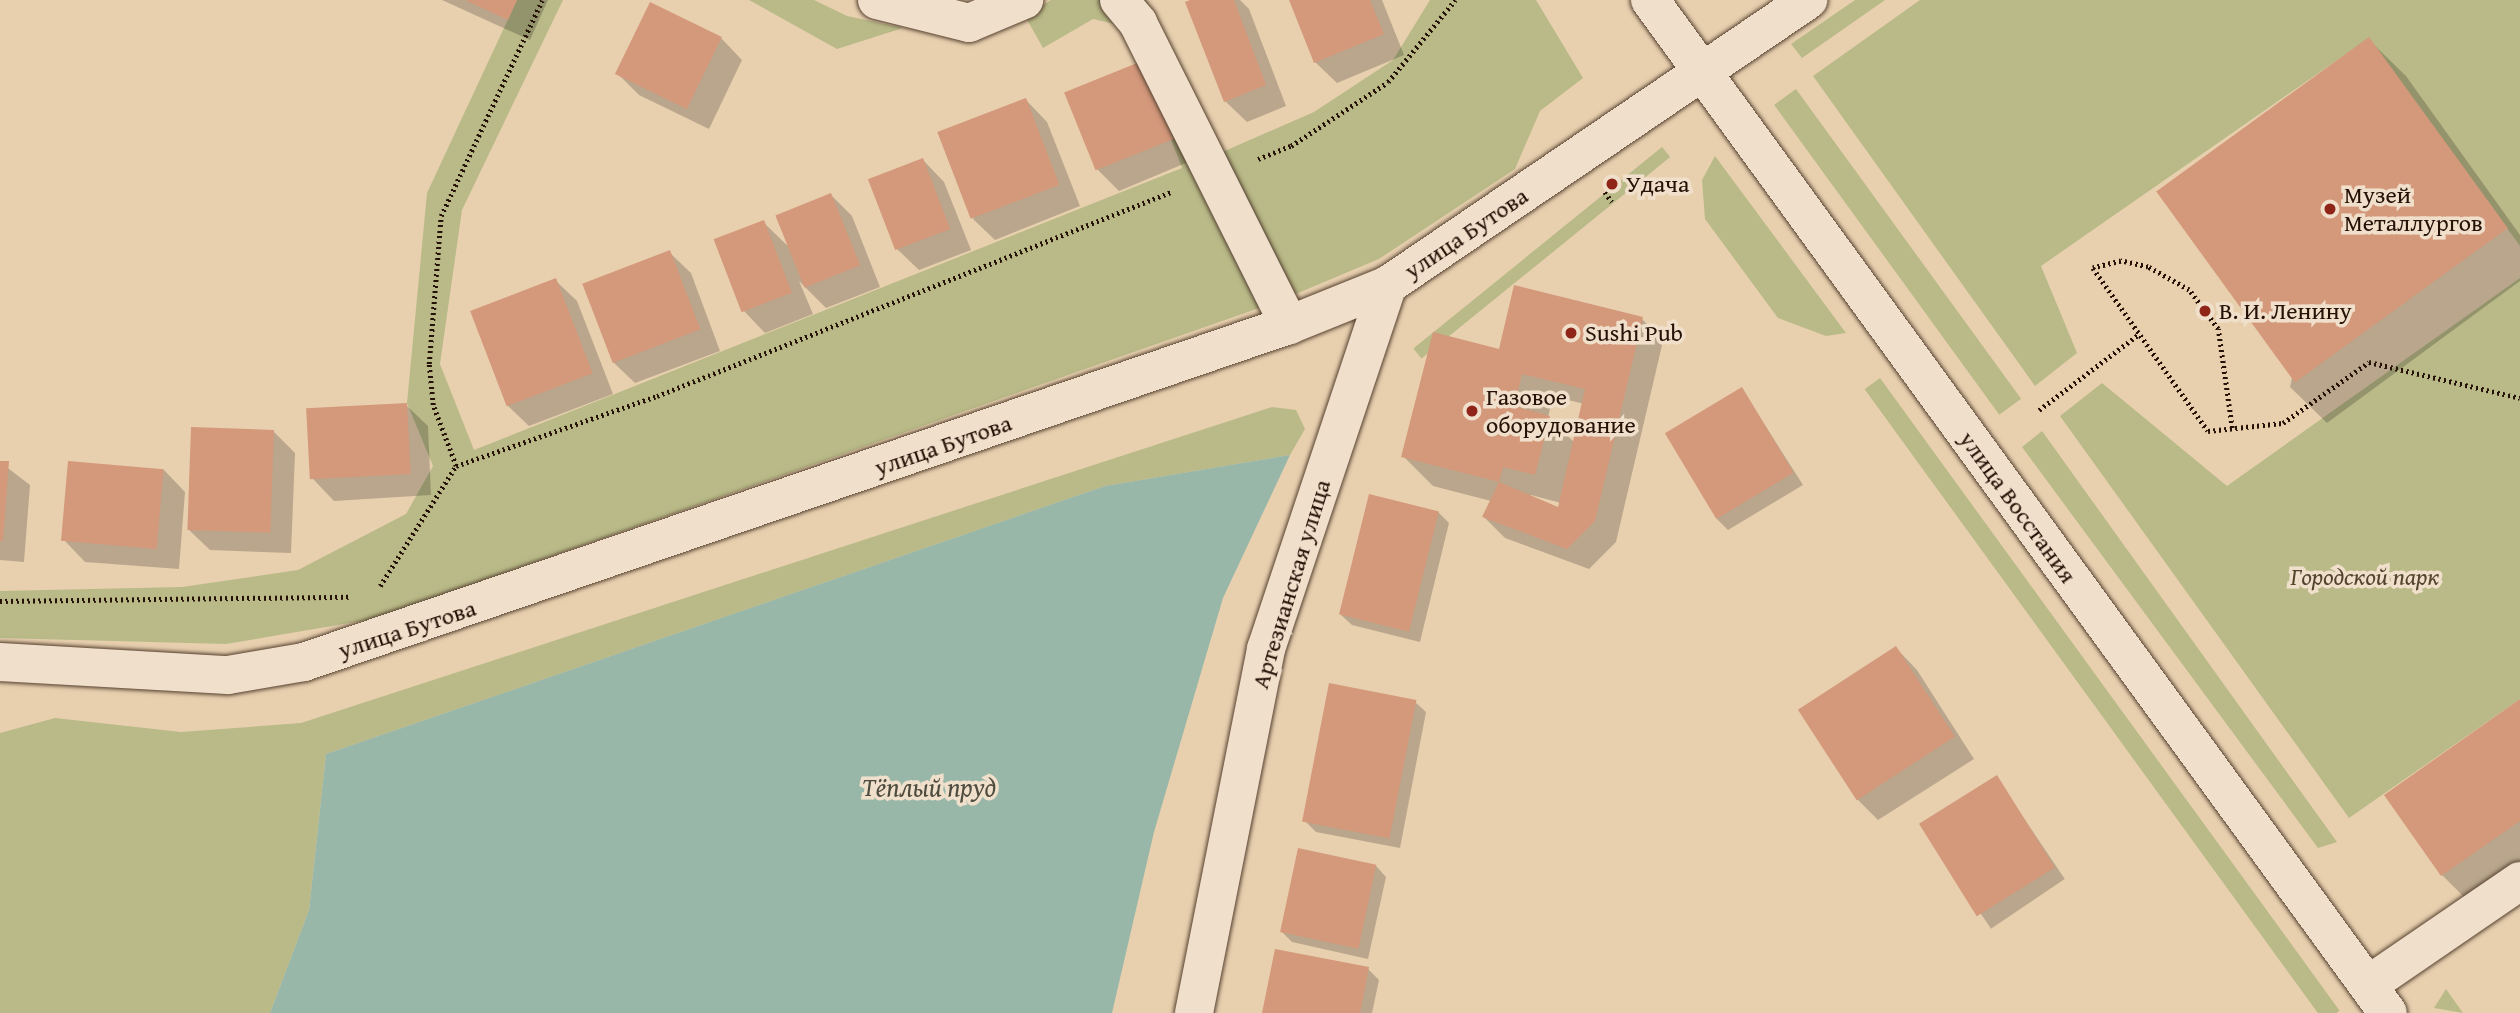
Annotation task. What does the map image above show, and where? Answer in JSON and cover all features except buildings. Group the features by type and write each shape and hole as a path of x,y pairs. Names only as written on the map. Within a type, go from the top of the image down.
{"street":[{"path":"877,0 969,23 1024,0"},
{"path":"1118,0 1138,23 1289,326"},
{"name":"улица Восстания","path":"1650,0 1699,75 2378,999"},
{"name":"улица Бутова","path":"0,662 228,675 304,662 1289,326 1388,285 1808,0"},
{"name":"Артезианская улица","path":"1194,1013 1266,649 1388,285"},
{"path":"2378,999 2520,881"}],"path":[{"path":"456,466 433,405 429,365 441,216 542,0"},
{"path":"373,596 456,466 657,396 1291,146 1388,82 1455,0"},
{"path":"2232,428 2218,328 2189,290 2135,264 2093,268 2208,431 2283,423 2370,362 2520,398"},
{"path":"2039,410 2139,334"},
{"path":"0,601 360,596"}],"green space":[{"path":"517,0 563,0 462,210 440,364 474,450 1182,168 1128,27 1093,19 1043,48 1025,16 1051,0 1146,0 1220,153 1314,112 1393,60 1430,0 1536,0 1583,78 1540,111 1515,169 1379,259 1279,301 373,619 226,644 0,638 0,591 182,587 298,570 406,514 433,466 407,403 427,193"},
{"path":"749,0 814,0 847,16 903,28 837,49"},
{"path":"1855,0 1885,0 1802,58 1791,44"},
{"path":"1920,0 2520,0 2520,246 2369,38 2041,266 2077,353 2035,386 1813,76"},
{"path":"1796,89 2021,399 1999,415 1774,105"},
{"path":"1662,147 1670,157 1421,358 1413,348"},
{"path":"1715,156 1846,333 1826,336 1778,318 1705,219 1702,180"},
{"name":"Городской парк","path":"2520,278 2520,699 2349,818 2060,416 2102,383 2227,486"},
{"path":"1880,378 2340,1011 2318,1013 1865,389"},
{"path":"1272,407 1296,410 1305,429 1290,455 1105,486 326,754 309,910 270,1013 0,1013 0,733 55,718 181,732 301,723"},
{"path":"2042,431 2337,842 2318,848 2022,447"},
{"path":"2446,989 2463,1013 2434,1008"}],"water":[{"name":"Тёплый пруд","path":"1290,455 1223,598 1154,832 1112,1013 270,1013 309,910 326,754 1105,486"}],"place":[{"name":"Удача","path":"1612,184"},
{"name":"Музей Металлургов","path":"2330,209"},
{"name":"В. И. Ленину","path":"2205,311"},
{"name":"Sushi Pub","path":"1571,333"},
{"name":"Газовое оборудование","path":"1472,411"}]}
